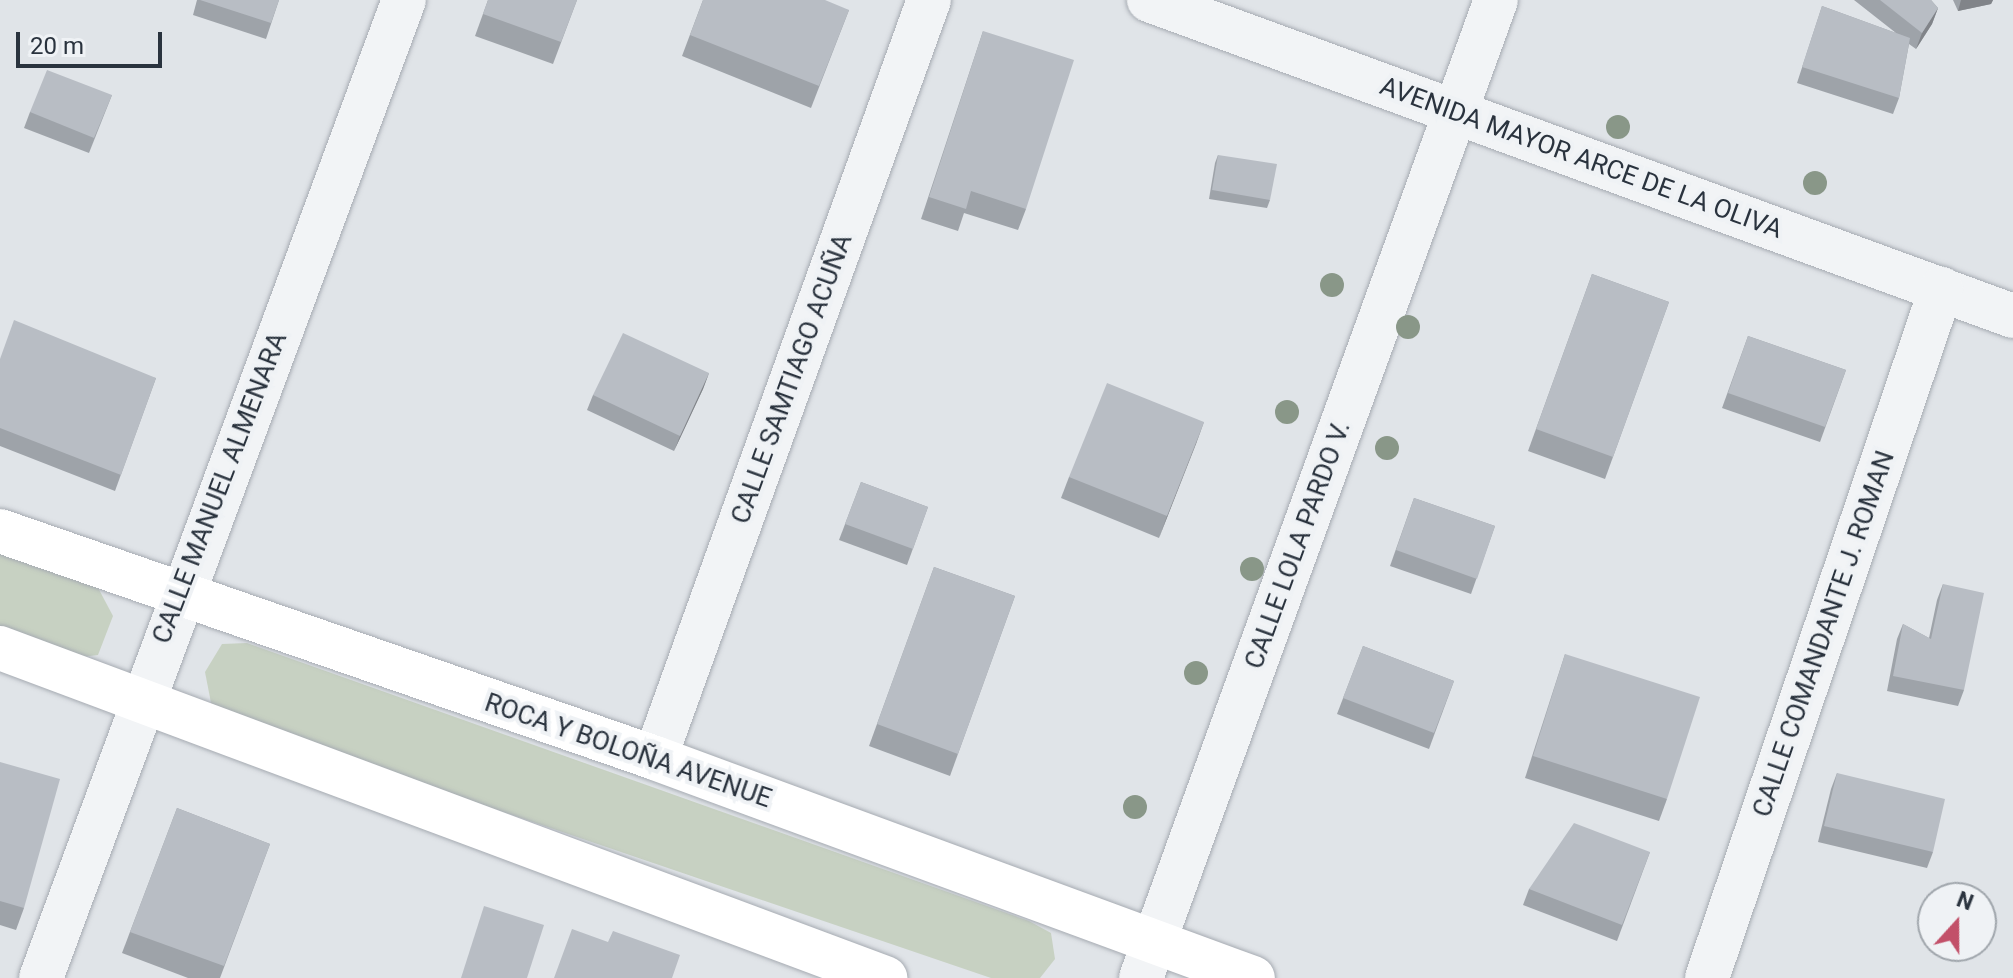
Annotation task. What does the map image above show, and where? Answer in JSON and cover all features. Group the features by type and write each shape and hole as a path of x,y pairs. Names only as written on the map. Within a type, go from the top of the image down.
{"main road":[{"name":"ROCA Y BOLOÑA AVENUE","path":"0,531 180,596 655,758 1147,960 1253,978"},
{"path":"0,648 885,978"}],"street":[{"name":"CALLE MANUEL ALMENARA","path":"41,978 141,700 404,0"},
{"name":"CALLE SAMTIAGO ACUÑA","path":"655,758 929,0"},
{"name":"AVENIDA MAYOR ARCE DE LA OLIVA","path":"1149,0 2013,316"},
{"name":"CALLE LOLA PARDO V.","path":"1147,960 1496,0"},
{"name":"CALLE COMANDANTE J. ROMAN","path":"1707,978 1941,289"}],"green space":[{"path":"0,548 96,584 113,616 98,655 66,659 0,636"},
{"path":"247,643 1029,921 1051,933 1055,959 1040,978 991,978 213,713 205,672 222,644"}],"building":[{"path":"200,0 279,0 271,23"},
{"path":"488,0 577,0 561,42 483,14"},
{"path":"703,0 825,0 849,10 819,86 690,35"},
{"path":"1880,0 1931,0 1938,8 1922,33"},
{"path":"1822,6 1910,38 1899,98 1802,67"},
{"path":"983,31 1074,60 1026,209 971,191 966,209 929,197"},
{"path":"47,70 112,95 94,138 30,112"},
{"path":"1218,155 1277,164 1270,200 1212,190"},
{"path":"1592,274 1669,302 1613,457 1536,429"},
{"path":"14,320 156,378 121,475 0,428 0,359"},
{"path":"623,333 709,373 680,436 593,395"},
{"path":"1748,336 1846,370 1825,427 1728,393"},
{"path":"1107,383 1204,422 1167,516 1069,477"},
{"path":"861,482 928,507 913,549 845,524"},
{"path":"1414,498 1495,526 1477,579 1396,550"},
{"path":"934,567 1015,596 958,754 877,724"},
{"path":"1943,584 1984,593 1964,690 1893,676 1903,624 1931,639"},
{"path":"1363,646 1454,681 1434,733 1343,698"},
{"path":"1565,654 1700,697 1667,799 1533,756"},
{"path":"0,762 60,779 24,908 0,901"},
{"path":"1837,773 1945,799 1933,852 1824,826"},
{"path":"177,808 270,844 224,966 130,932"},
{"path":"1574,823 1650,852 1622,925 1529,889"},
{"path":"484,906 544,925 527,978 461,978"},
{"path":"572,929 608,942 613,931 680,955 672,978 554,978"}]}
